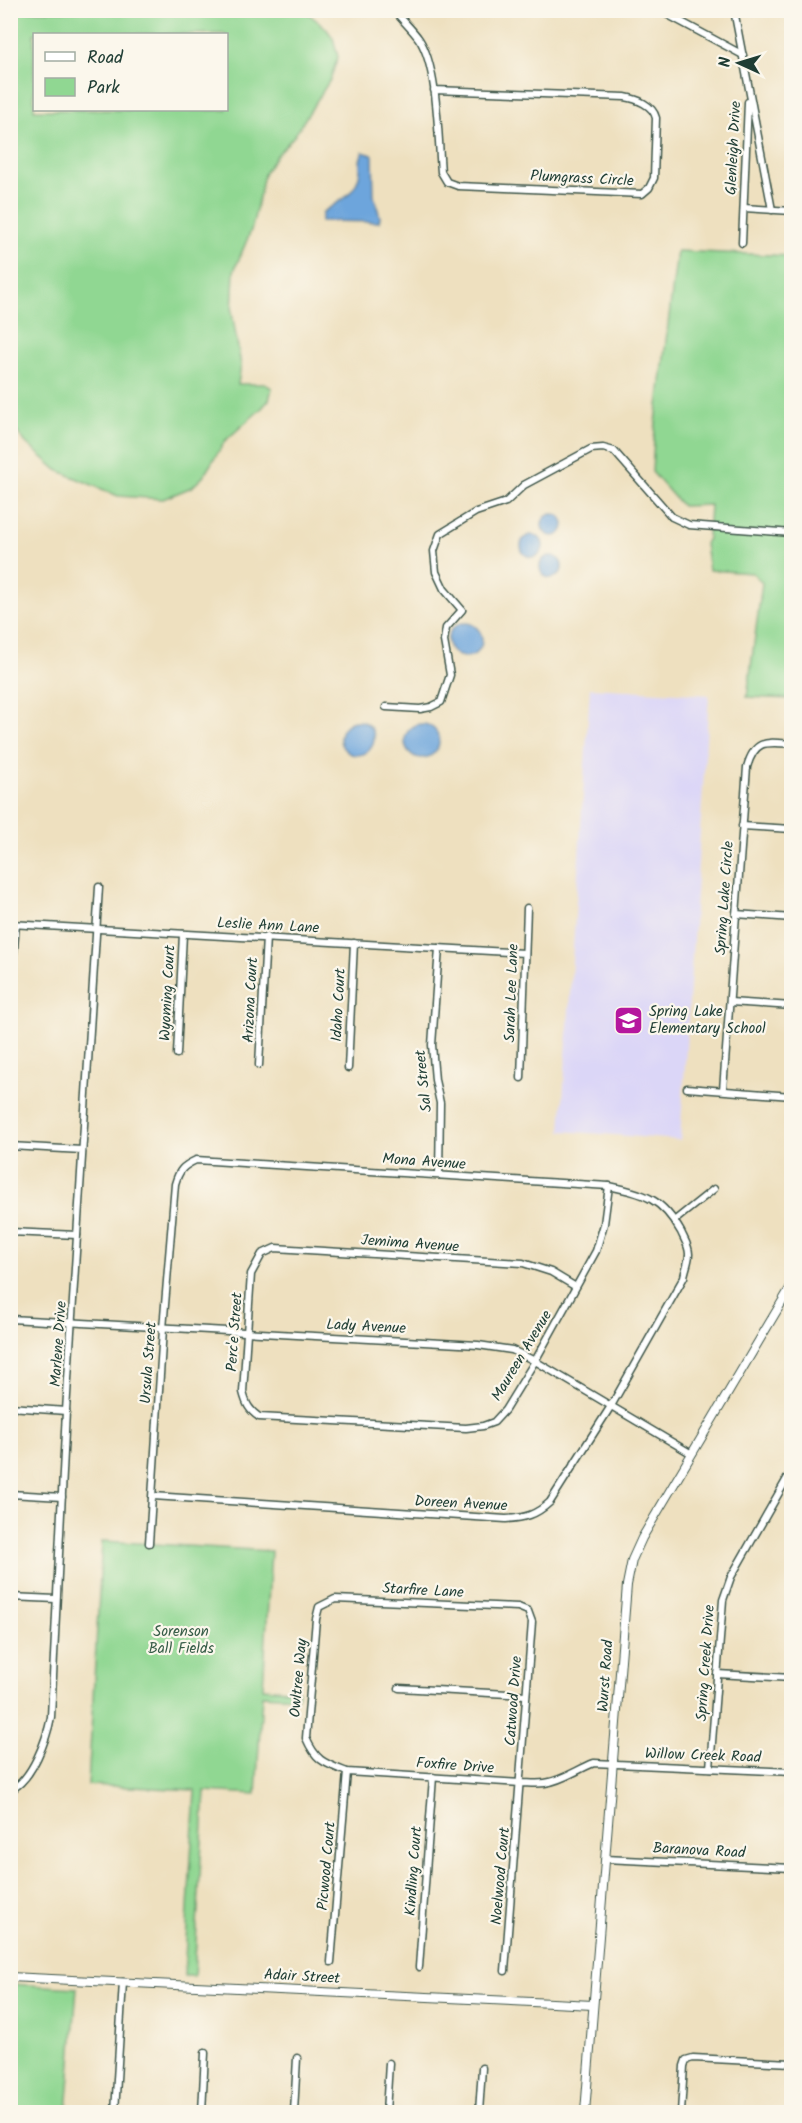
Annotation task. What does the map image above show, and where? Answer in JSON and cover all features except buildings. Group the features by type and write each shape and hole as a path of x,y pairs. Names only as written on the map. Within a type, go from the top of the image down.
{"street":[{"name":"Plumgrass Circle","path":"394,10 419,39 428,57 434,90 441,172 447,182 458,186 642,194 649,188 654,178 655,112 637,99 434,90"},
{"path":"658,10 742,56"},
{"name":"Glenleigh Drive","path":"734,10 772,210"},
{"name":"Glenleigh Drive","path":"742,243 749,89"},
{"name":"Glenleigh Drive","path":"744,208 792,211"},
{"path":"386,707 431,707 441,702 446,693 450,675 444,641 446,628 462,610 444,589 436,572 434,551 440,534 476,512 506,502 524,485 591,449 603,447 614,451 672,517 689,525 792,533"},
{"name":"Spring Lake Circle","path":"723,1090 747,767 750,754 757,746 770,742 792,744"},
{"path":"742,826 792,829"},
{"name":"Marlene Drive","path":"10,1790 16,1788 30,1770 46,1739 51,1717 66,1411 99,887"},
{"name":"Sarah Lee Lane","path":"521,1078 527,908"},
{"path":"736,914 792,918"},
{"path":"10,999 13,924"},
{"name":"Leslie Ann Lane","path":"13,924 525,953"},
{"name":"Wyoming Court","path":"177,1054 183,934"},
{"name":"Arizona Court","path":"259,1065 266,937"},
{"name":"Idaho Court","path":"348,1068 354,943"},
{"name":"Sal Street","path":"439,1175 440,1103 435,1080 432,1045 440,948"},
{"path":"730,1002 792,1006"},
{"path":"687,1088 792,1095"},
{"path":"10,1146 82,1150"},
{"name":"Mona Avenue","path":"175,1184 183,1166 196,1160 609,1186 640,1193 662,1206 674,1221"},
{"name":"Ursula Street","path":"149,1543 175,1184"},
{"name":"Maureen Avenue","path":"243,1392 246,1404 260,1417 466,1428 494,1422 505,1410 535,1361 596,1251 604,1224 609,1186"},
{"path":"674,1221 714,1189"},
{"name":"Doreen Avenue","path":"153,1496 506,1519 524,1518 539,1512 550,1502 611,1406 684,1277 689,1255 687,1243 674,1221"},
{"path":"10,1232 77,1235"},
{"name":"Jemima Avenue","path":"251,1274 262,1254 275,1248 523,1263 550,1272 576,1287"},
{"name":"Perc'e Street","path":"243,1392 251,1274"},
{"name":"Wurst Road","path":"585,2112 627,1585 632,1560 642,1538 792,1284"},
{"name":"Lady Avenue","path":"10,1319 478,1345 512,1350 535,1361 692,1454"},
{"path":"10,1407 66,1411"},
{"name":"Spring Creek Drive","path":"710,1768 723,1600 731,1576 792,1470"},
{"path":"10,1494 62,1497"},
{"path":"10,1597 56,1599"},
{"name":"Starfire Lane","path":"316,1619 319,1607 335,1599 518,1607 528,1611 532,1622"},
{"name":"Owltree Way","path":"306,1738 316,1619"},
{"name":"Catwood Drive","path":"521,1783 532,1622"},
{"path":"717,1674 792,1678"},
{"path":"399,1688 526,1695"},
{"name":"Foxfire Drive","path":"306,1738 314,1755 346,1772 545,1783 561,1779 594,1763 613,1765"},
{"name":"Willow Creek Road","path":"613,1765 792,1772"},
{"name":"Picwood Court","path":"332,1962 346,1772"},
{"name":"Kindling Court","path":"419,1967 433,1777"},
{"name":"Noelwood Court","path":"505,1971 521,1783"},
{"name":"Baranova Road","path":"604,1859 792,1868"},
{"name":"Adair Street","path":"10,1977 593,2005"},
{"path":"115,2112 123,1982"},
{"path":"202,2112 205,2053"},
{"path":"294,2112 297,2058"},
{"path":"681,2112 686,2060 693,2058 792,2063"},
{"path":"387,2112 389,2063"},
{"path":"479,2112 482,2068"}],"shaded area":[{"name":"Spring Lake Elementary School","path":"590,688 709,695 680,1140 561,1131"}],"green space":[{"path":"10,11 305,11 326,28 333,38 338,57 330,80 294,136 275,157 264,174 252,228 234,271 232,313 241,365 238,384 265,384 272,388 269,400 225,441 203,477 192,487 163,499 118,496 57,470 26,443 11,424"},
{"path":"677,251 791,256 791,699 747,697 762,583 753,573 709,570 705,544 708,538 710,505 682,506 652,472"},
{"name":"Sorenson Ball Fields","path":"102,1541 271,1551 263,1688 299,1691 298,1697 262,1695 256,1794 205,1791 194,1976 184,1976 195,1790 88,1785"},
{"path":"11,1984 77,1988 67,2112 11,2112"}],"water":[{"path":"363,152 373,155 374,196 380,217 379,222 321,221 323,212 347,196 356,185"},
{"path":"553,514 561,517 564,525 561,533 553,536 545,533 542,525 545,517"},
{"path":"532,535 540,538 543,546 540,554 532,557 524,554 521,546 524,538"},
{"path":"551,556 559,559 562,567 559,575 551,578 543,575 540,567 543,559"},
{"path":"465,623 477,628 482,640 477,652 465,657 453,652 448,640 453,628"},
{"path":"357,721 369,726 374,738 369,750 357,755 345,750 340,738 345,726"},
{"path":"422,724 434,729 439,741 434,753 422,758 410,753 405,741 410,729"}],"place":[{"name":"Spring Lake Elementary School","path":"628,1021"}]}
